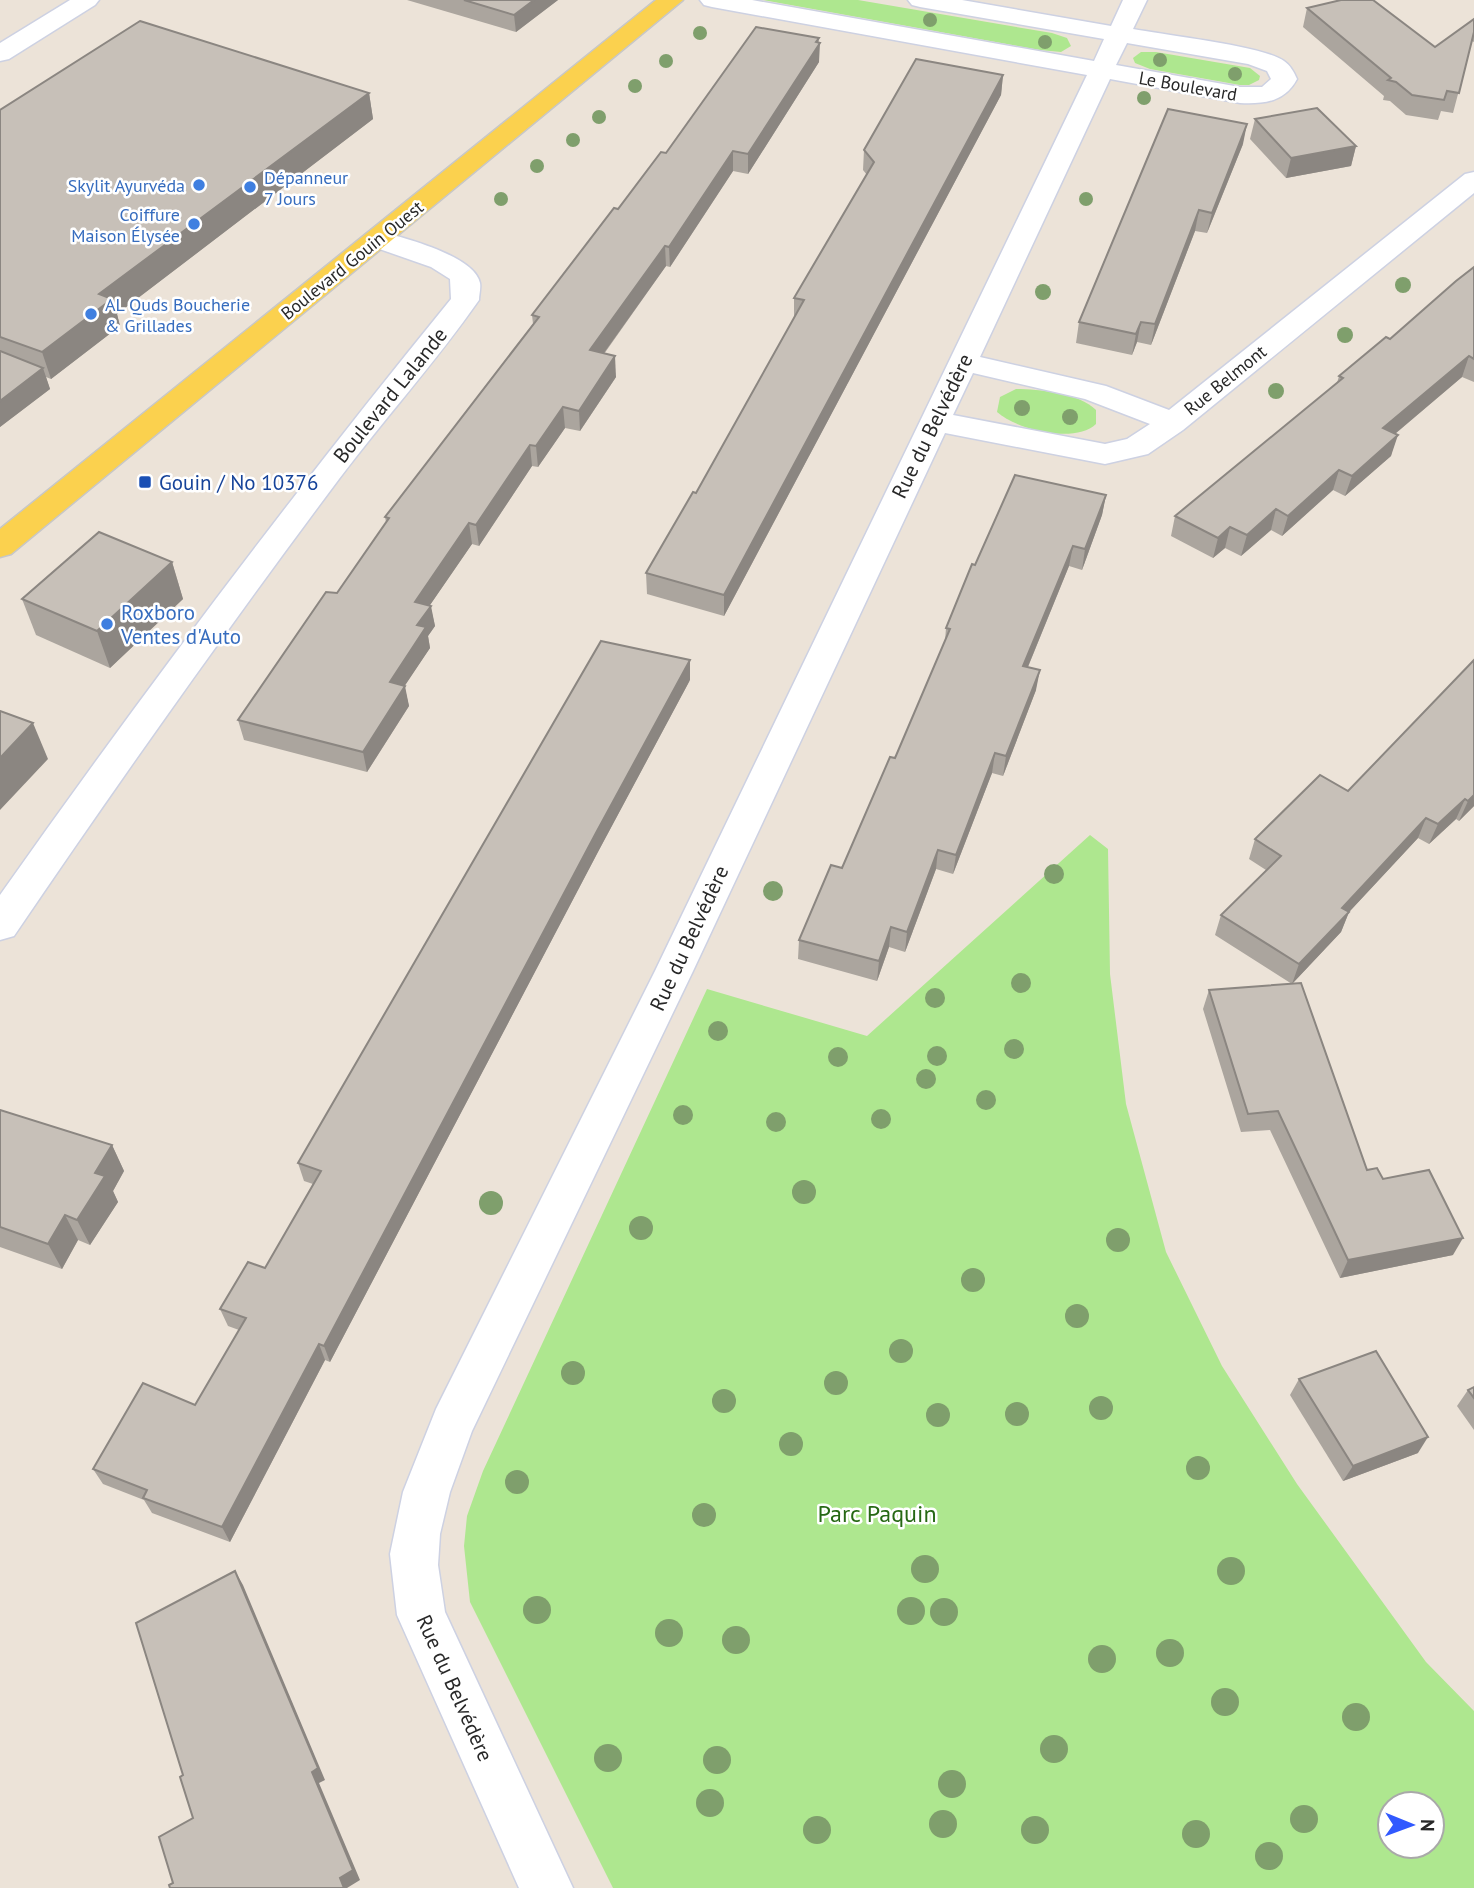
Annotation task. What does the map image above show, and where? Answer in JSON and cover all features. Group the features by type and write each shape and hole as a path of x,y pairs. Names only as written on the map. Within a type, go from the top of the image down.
{"main road":[{"name":"Boulevard Gouin Ouest","path":"0,546 671,0"}],"street":[{"path":"0,54 87,0"},
{"name":"Le Boulevard","path":"712,0 1101,71 1255,96 1276,92 1284,79 1283,73 1276,66 1250,57 920,0"},
{"name":"Rue du Belvédère","path":"546,1888 421,1615 415,1579 415,1535 425,1496 452,1424 674,971 1135,0"},
{"name":"Rue Belmont","path":"933,421 1105,454 1137,447 1172,423 1474,180"},
{"name":"Boulevard Lalande","path":"0,925 121,750 234,595 465,300 466,282 452,267 378,239"},
{"path":"962,362 1088,388 1131,403 1172,423"}],"green space":[{"path":"763,0 858,0 1052,33 1067,38 1071,46 1061,52 1040,50"},
{"path":"1141,52 1156,52 1250,68 1260,76 1259,80 1249,85 1240,85 1150,69 1135,63 1133,58"},
{"path":"1016,389 1047,391 1080,400 1096,410 1096,424 1087,430 1061,434 1032,429 1006,419 997,412 1000,397"},
{"name":"Parc Paquin","path":"1090,835 1108,849 1110,974 1126,1104 1166,1252 1222,1366 1297,1484 1426,1662 1474,1711 1474,1888 613,1888 470,1602 464,1546 467,1516 483,1471 707,989 867,1036"}],"building":[{"path":"464,0 534,0 514,15"},
{"path":"1341,0 1373,0 1435,47 1474,19 1474,32 1459,93 1447,91 1444,100 1412,95 1396,82 1388,80 1391,78 1307,8"},
{"path":"140,21 369,93 99,294 112,299 42,352 0,337 0,110"},
{"path":"756,27 819,38 816,42 820,43 748,154 733,151 669,247 665,246 590,350 615,356 579,411 563,407 536,446 530,445 476,525 469,523 415,602 431,606 417,625 426,627 390,682 405,686 363,752 238,720 326,592 337,593 389,518 385,517 539,317 532,315 614,208 618,209 661,152 666,153"},
{"path":"916,59 1003,75 724,595 646,573 693,492 696,493 804,300 794,298 874,162 864,150"},
{"path":"1317,108 1356,146 1291,158 1255,119"},
{"path":"1168,109 1247,124 1212,213 1199,210 1155,324 1141,322 1136,334 1079,322"},
{"path":"1474,267 1474,359 1469,356 1383,428 1398,435 1352,476 1339,470 1288,516 1276,509 1247,535 1230,527 1218,538 1175,516 1343,378 1339,376 1386,337 1390,339"},
{"path":"0,351 43,368 0,401"},
{"path":"1015,475 1106,495 1085,549 1073,546 1023,666 1040,670 1006,756 995,753 956,855 938,850 907,932 891,927 879,961 799,940 831,865 842,868 890,757 895,758 950,629 946,628 972,564 975,565"},
{"path":"99,532 172,562 97,631 22,599"},
{"path":"601,641 690,660 324,1346 319,1344 222,1527 143,1498 147,1490 93,1469 143,1383 195,1405 246,1318 220,1309 248,1262 265,1268 321,1171 298,1163"},
{"path":"1474,660 1474,795 1468,801 1465,799 1438,824 1426,818 1342,908 1349,912 1299,964 1221,915 1281,856 1255,839 1320,775 1348,791"},
{"path":"0,711 33,723 0,758"},
{"path":"1301,983 1367,1170 1377,1168 1383,1179 1429,1170 1463,1238 1348,1260 1278,1111 1248,1114 1209,990"},
{"path":"0,1110 112,1145 95,1173 105,1176 77,1220 65,1215 48,1244 0,1227"},
{"path":"1376,1351 1428,1437 1353,1466 1299,1379"},
{"path":"1474,1387 1474,1398 1468,1390"},
{"path":"235,1571 318,1768 312,1772 353,1870 340,1878 344,1888 170,1888 169,1885 173,1883 159,1837 193,1818 180,1777 183,1775 136,1623"}],"place":[{"name":"Skylit Ayurvéda","path":"199,185"},
{"name":"Dépanneur 7 Jours","path":"250,187"},
{"name":"Coiffure Maison Élysée","path":"194,224"},
{"name":"AL Quds Boucherie & Grillades","path":"91,314"},
{"name":"Gouin / No 10376","path":"145,482"},
{"name":"Roxboro Ventes d'Auto","path":"107,624"}]}
